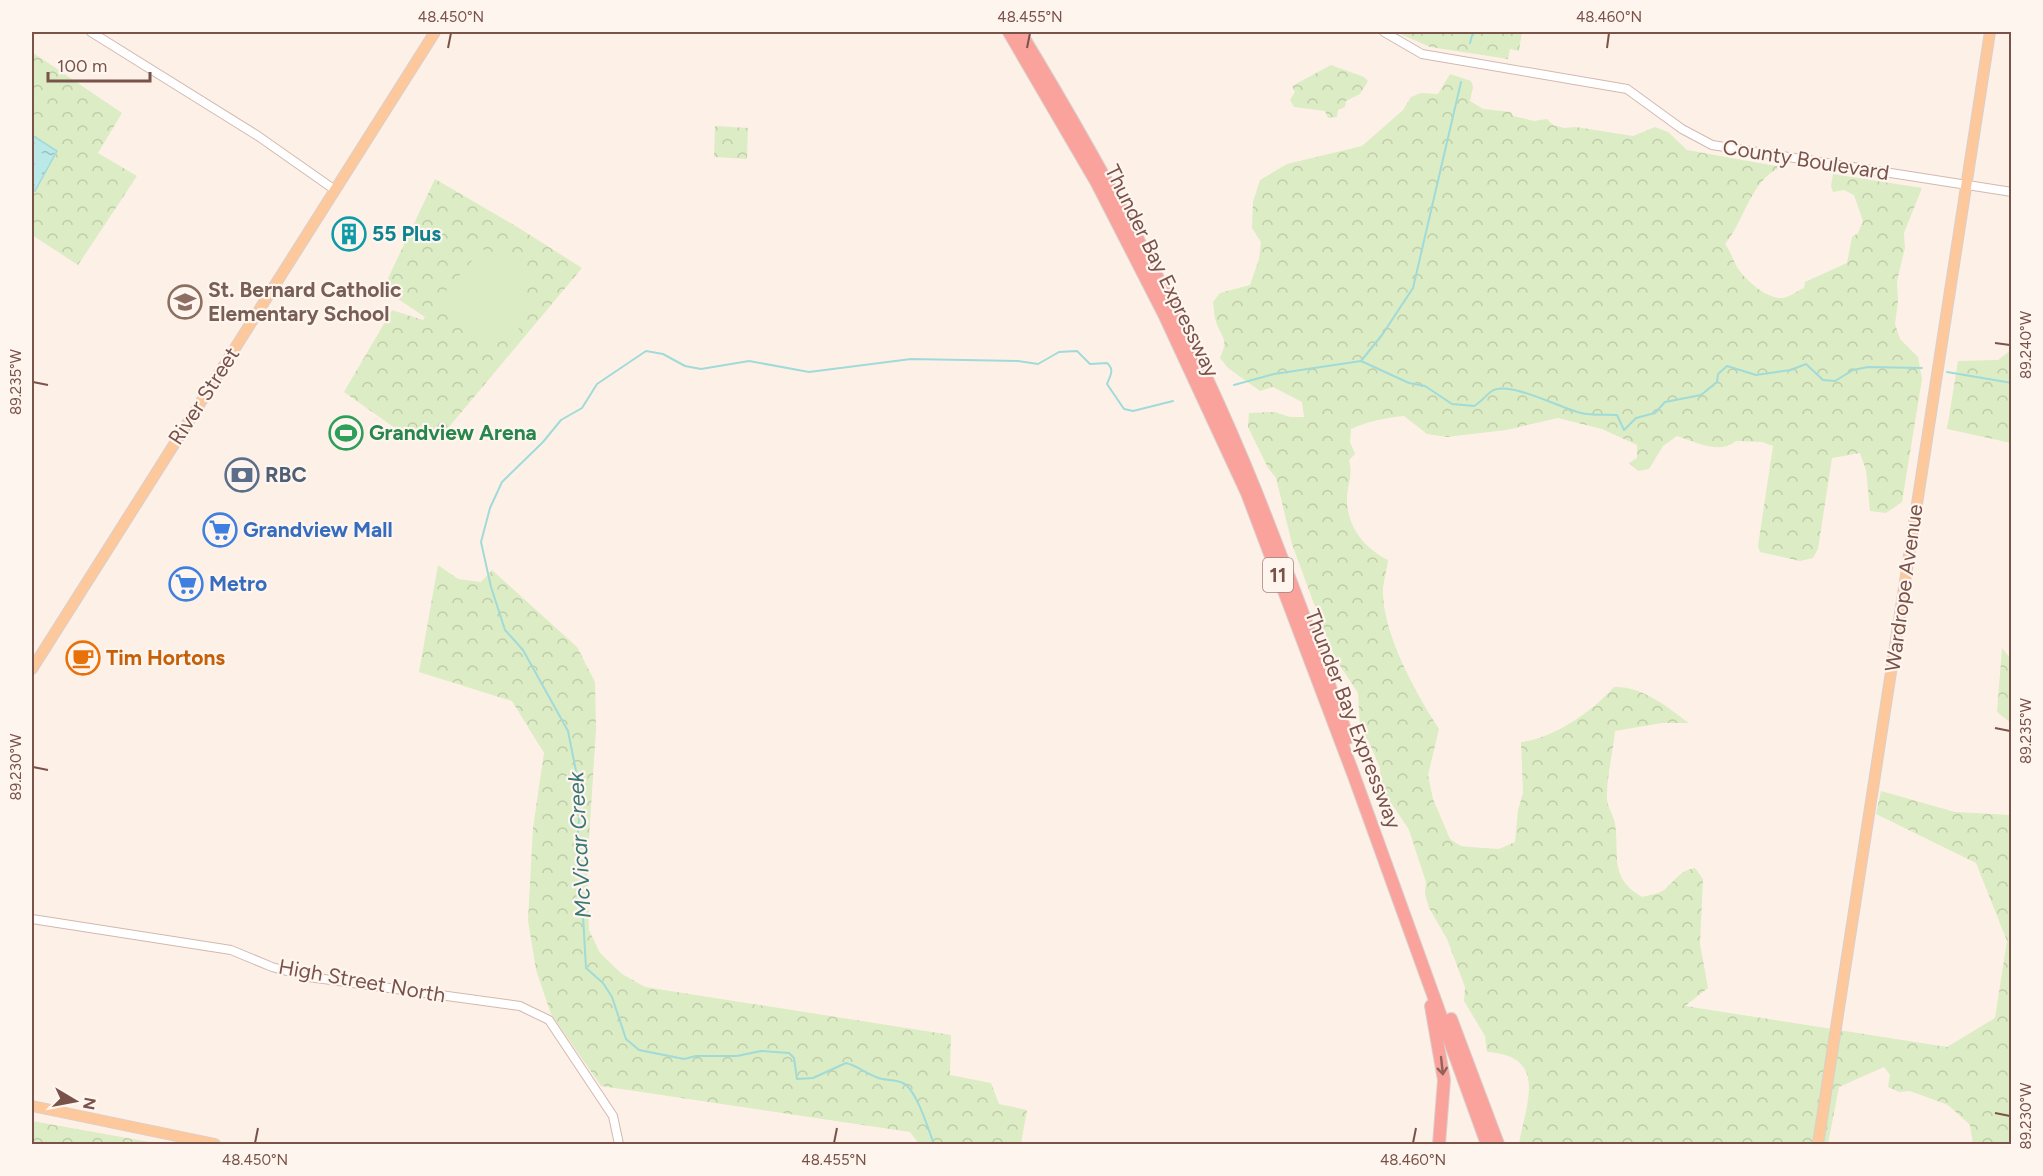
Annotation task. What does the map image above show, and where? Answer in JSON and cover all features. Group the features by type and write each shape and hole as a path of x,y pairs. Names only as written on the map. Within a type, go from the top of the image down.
{"highway":[{"name":"Thunder Bay Expressway","path":"1009,32 1097,183 1169,324 1247,493 1417,947 1487,1144"},
{"name":"Thunder Bay Expressway","path":"1020,32 1056,91 1149,266 1255,490 1498,1144"},
{"path":"1417,947 1442,1061 1444,1098 1439,1144"}],"main road":[{"name":"River Street","path":"32,669 435,32"},
{"name":"Wardrope Avenue","path":"1818,1144 1990,32"},
{"path":"32,1106 215,1144"}],"street":[{"path":"91,32 258,136 335,190"},
{"name":"County Boulevard","path":"1384,32 1422,54 1627,89 1682,129 1712,145 2012,192"},
{"name":"High Street North","path":"32,919 231,950 272,967 309,977 520,1006 549,1020 613,1116 619,1144"}],"green space":[{"path":"1396,32 1522,32 1519,51 1510,49 1508,59 1430,47"},
{"path":"32,52 122,113 98,153 137,176 78,265 32,235"},
{"path":"1331,65 1364,77 1368,81 1360,94 1346,101 1345,107 1338,110 1337,117 1328,118 1325,111 1294,107 1290,100 1295,92 1292,86"},
{"path":"1450,74 1471,81 1473,86 1470,101 1483,109 1511,112 1513,116 1534,121 1547,119 1553,125 1564,128 1576,127 1633,136 1655,127 1668,132 1687,150 1781,167 1771,173 1755,190 1725,244 1737,267 1747,279 1776,298 1790,296 1804,288 1805,282 1847,263 1852,237 1858,233 1863,221 1854,195 1844,190 1833,192 1831,186 1833,174 1922,188 1904,233 1905,248 1897,281 1898,302 1895,324 1900,339 1918,357 1922,379 1902,502 1886,513 1870,511 1866,470 1860,453 1832,458 1818,549 1813,558 1800,561 1760,552 1758,546 1773,446 1762,442 1736,441 1722,447 1715,447 1677,436 1663,446 1649,469 1638,471 1629,463 1637,458 1637,445 1602,429 1558,418 1506,430 1447,437 1427,434 1404,416 1357,426 1351,429 1350,442 1355,454 1349,460 1347,508 1358,535 1371,549 1388,560 1383,588 1388,623 1402,662 1439,729 1428,775 1433,799 1450,839 1461,846 1499,849 1515,842 1518,810 1523,793 1521,742 1534,740 1572,722 1595,706 1614,687 1644,693 1689,723 1662,723 1615,731 1607,796 1615,823 1620,873 1624,882 1631,889 1642,897 1659,892 1681,874 1695,868 1703,879 1700,944 1708,988 1685,1006 1947,1047 1995,1018 2007,941 1976,863 1876,814 1881,791 1955,812 2011,815 2011,1144 1973,1144 1970,1125 1948,1105 1910,1091 1899,1092 1888,1087 1890,1075 1884,1067 1839,1087 1828,1144 1519,1144 1528,1098 1529,1084 1526,1072 1519,1062 1506,1055 1487,1052 1485,1036 1464,1001 1465,987 1447,939 1429,908 1425,894 1426,882 1409,830 1394,807 1381,797 1380,768 1369,742 1360,729 1358,693 1337,661 1327,639 1292,544 1276,478 1268,468 1248,427 1249,413 1275,412 1290,417 1304,417 1302,402 1273,387 1260,391 1228,368 1220,358 1224,339 1215,320 1213,302 1220,293 1250,285 1259,259 1261,242 1252,228 1253,202 1260,180 1287,164 1362,146 1403,110 1411,97 1421,93 1438,94"},
{"path":"715,126 748,128 747,159 714,157"},
{"path":"435,179 582,268 444,433 402,433 344,392 392,310 423,320 425,317 383,289"},
{"path":"482,249 510,258 518,265 526,283 526,303 517,333 492,346 438,305 440,298"},
{"path":"2011,350 2011,443 1947,429 1958,361 1998,360"},
{"path":"438,565 458,579 481,582 492,570 577,647 595,682 596,730 587,870 589,930 600,953 622,974 645,987 951,1035 950,1075 991,1083 999,1104 1027,1110 1021,1144 919,1144 910,1132 601,1086 551,1014 536,970 528,920 533,828 544,753 512,701 419,672"},
{"path":"2002,648 2011,659 2011,723 1997,712"},
{"path":"32,1121 161,1144 32,1144"}],"water":[{"path":"32,135 57,151 35,191 32,189"}],"waterway":[{"path":"1470,43 1473,32"},
{"path":"1361,361 1382,335 1413,288 1461,82"},
{"name":"McVicar Creek","path":"934,1144 917,1101 908,1087 900,1082 879,1078 850,1064 846,1063 813,1078 797,1079 794,1058 789,1053 761,1051 737,1056 696,1056 684,1059 639,1050 626,1039 612,997 603,983 586,968 578,830 581,796 568,731 523,650 505,630 491,587 481,542 490,508 502,482 543,442 561,420 582,408 597,384 646,351 663,354 685,366 701,369 749,361 809,372 911,359 1018,361 1038,364 1059,352 1077,351 1090,364 1107,363 1111,368 1107,384 1124,409 1133,411 1173,401"},
{"name":"McVicar Creek","path":"1234,385 1274,374 1361,361 1409,383 1425,386 1452,404 1474,406 1492,391 1510,389 1581,413 1617,415 1624,430 1636,418 1655,413 1665,402 1701,395 1717,382 1718,374 1727,366 1756,375 1791,370 1806,364 1823,380 1835,381 1853,370 1868,367 1922,368"},
{"name":"McVicar Creek","path":"1947,372 2012,383"}],"place":[{"name":"55 Plus","path":"349,234"},
{"name":"St. Bernard Catholic Elementary School","path":"185,302"},
{"name":"Grandview Arena","path":"346,433"},
{"name":"RBC","path":"242,475"},
{"name":"Grandview Mall","path":"220,530"},
{"name":"Metro","path":"186,584"},
{"name":"Tim Hortons","path":"83,658"}]}
